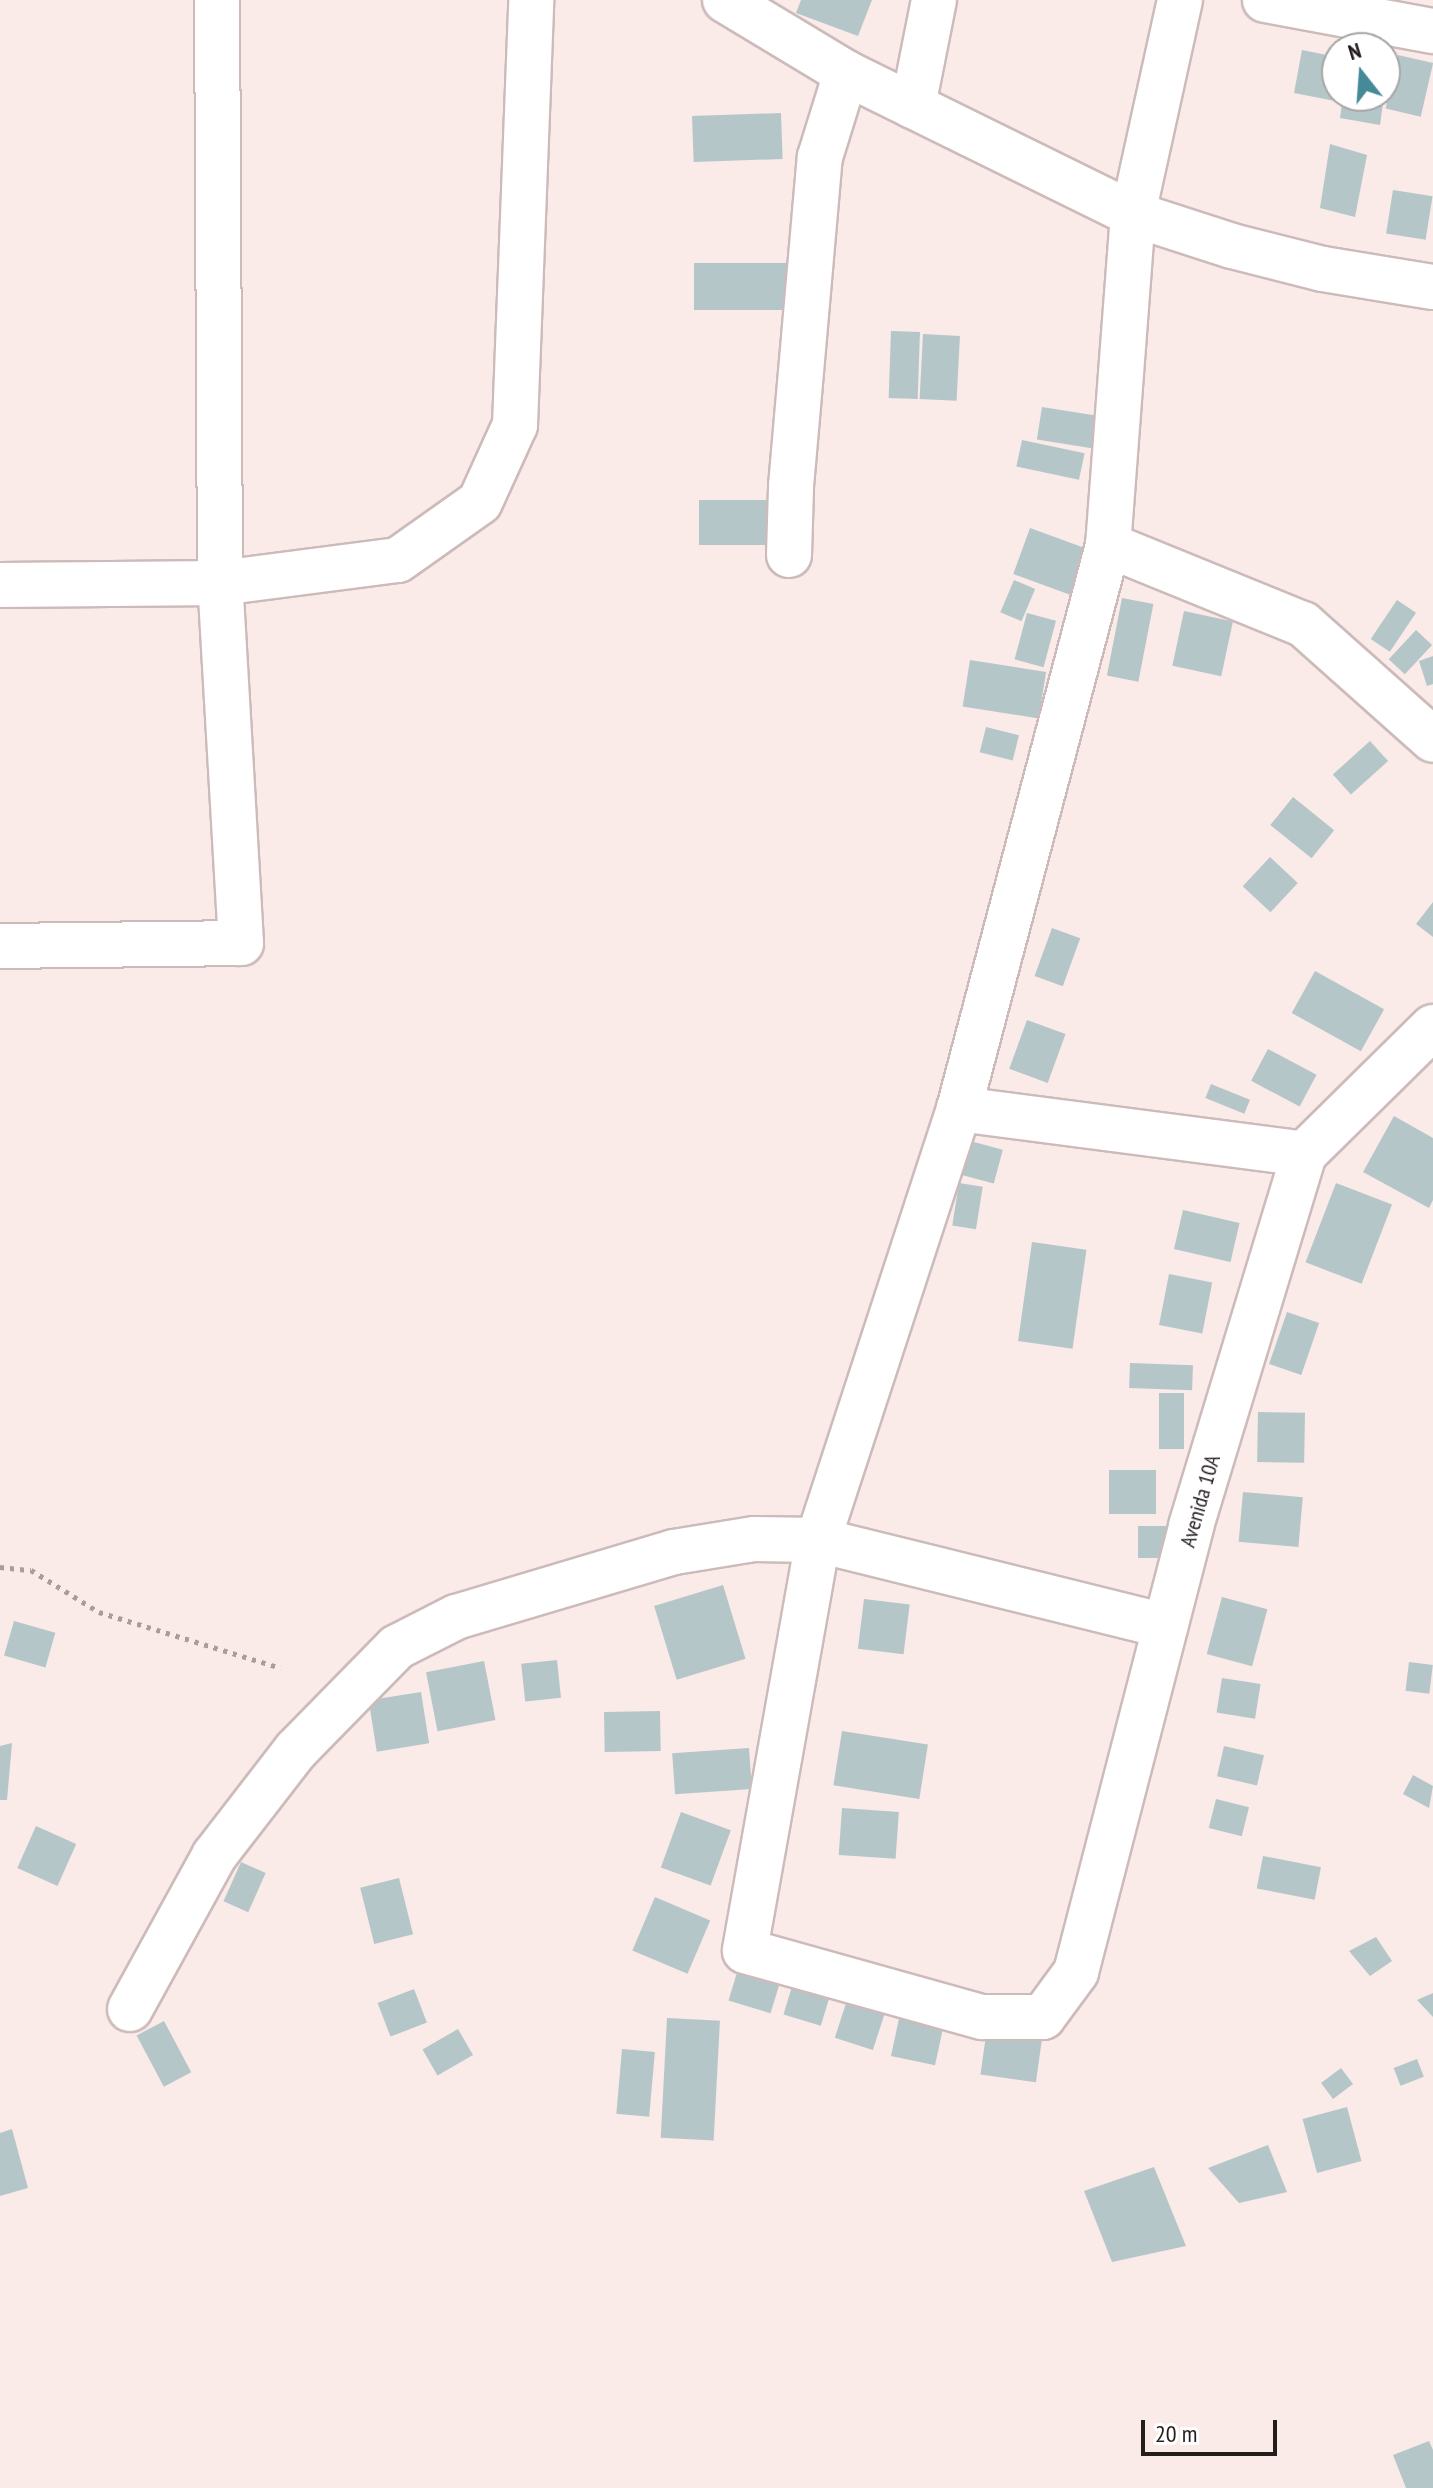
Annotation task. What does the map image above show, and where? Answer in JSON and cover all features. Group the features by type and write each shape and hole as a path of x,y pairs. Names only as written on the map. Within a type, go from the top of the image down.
{"street":[{"path":"0,946 241,943 220,583 217,0"},
{"path":"0,585 220,583 398,560 480,502 515,425 531,0"},
{"path":"725,0 846,73 1133,214 1278,258 1433,287"},
{"path":"913,106 934,0"},
{"path":"818,1540 959,1109 1108,545 1133,214 1180,0"},
{"path":"1265,0 1433,31"},
{"path":"789,555 791,486 820,157 846,73"},
{"path":"1108,545 1303,624 1433,740"},
{"name":"Avenida 10A","path":"818,1540 745,1951 982,2017 1043,2017 1076,1972 1191,1526 1304,1154 1433,1027"},
{"path":"959,1109 1304,1154"},
{"path":"130,2009 214,1856 296,1750 397,1647 456,1617 674,1552 754,1539 818,1540 1166,1626"}],"path":[{"path":"0,1567 31,1570 99,1612 281,1668"}],"building":[{"path":"801,0 872,0 858,36 796,13"},
{"path":"1302,50 1321,54 1321,98 1294,93"},
{"path":"1401,56 1433,63 1421,117 1400,112"},
{"path":"1341,112 1382,112 1380,125 1340,118"},
{"path":"781,113 783,159 694,162 692,116"},
{"path":"1330,144 1367,155 1355,217 1320,208"},
{"path":"1393,190 1433,196 1426,240 1386,233"},
{"path":"694,263 793,263 793,310 694,310"},
{"path":"891,331 920,332 918,399 889,398"},
{"path":"923,334 960,336 957,401 920,399"},
{"path":"1042,407 1100,416 1095,449 1037,440"},
{"path":"1022,440 1085,453 1079,480 1016,466"},
{"path":"699,500 782,500 782,545 699,545"},
{"path":"1030,528 1093,551 1076,597 1013,574"},
{"path":"1014,580 1035,589 1021,621 1000,612"},
{"path":"1122,598 1153,604 1138,682 1107,676"},
{"path":"1397,600 1416,613 1390,652 1371,639"},
{"path":"1184,611 1233,621 1221,676 1172,666"},
{"path":"1027,613 1056,621 1044,667 1015,659"},
{"path":"1416,630 1432,645 1405,674 1389,659"},
{"path":"1433,656 1433,684 1427,686 1419,661"},
{"path":"970,660 1046,672 1039,718 963,706"},
{"path":"986,727 1019,735 1013,760 980,752"},
{"path":"1370,741 1388,761 1351,795 1333,774"},
{"path":"1293,797 1334,830 1312,858 1270,825"},
{"path":"1270,857 1298,883 1271,912 1243,886"},
{"path":"1433,902 1433,937 1416,924"},
{"path":"1052,928 1080,938 1063,986 1035,976"},
{"path":"1315,971 1384,1009 1361,1051 1292,1013"},
{"path":"1027,1020 1066,1034 1048,1083 1009,1069"},
{"path":"1268,1049 1317,1075 1300,1107 1251,1081"},
{"path":"1211,1084 1250,1100 1244,1114 1205,1098"},
{"path":"1394,1116 1433,1138 1433,1200 1429,1208 1363,1172"},
{"path":"970,1141 1003,1150 994,1184 961,1175"},
{"path":"959,1183 983,1187 976,1229 952,1225"},
{"path":"1336,1183 1392,1205 1362,1284 1306,1262"},
{"path":"1183,1210 1240,1223 1231,1262 1174,1249"},
{"path":"1032,1242 1086,1250 1073,1349 1018,1341"},
{"path":"1169,1274 1212,1282 1202,1333 1159,1325"},
{"path":"1287,1312 1319,1323 1301,1375 1269,1364"},
{"path":"1130,1363 1193,1365 1192,1390 1129,1388"},
{"path":"1159,1393 1184,1393 1184,1449 1159,1449"},
{"path":"1258,1412 1305,1413 1304,1463 1257,1462"},
{"path":"1109,1470 1156,1470 1156,1514 1109,1514"},
{"path":"1243,1492 1303,1497 1298,1547 1239,1542"},
{"path":"1138,1526 1175,1526 1175,1558 1138,1558"},
{"path":"723,1585 746,1659 677,1680 654,1606"},
{"path":"1222,1597 1267,1609 1252,1666 1207,1654"},
{"path":"864,1599 910,1605 904,1654 858,1649"},
{"path":"14,1621 55,1633 45,1667 4,1656"},
{"path":"557,1660 561,1698 525,1702 521,1664"},
{"path":"484,1661 495,1720 438,1731 426,1672"},
{"path":"1409,1662 1433,1665 1429,1694 1405,1691"},
{"path":"1222,1678 1261,1684 1255,1719 1217,1713"},
{"path":"421,1692 429,1743 377,1752 369,1700"},
{"path":"660,1711 661,1751 605,1752 604,1712"},
{"path":"842,1731 928,1745 919,1799 833,1785"},
{"path":"12,1743 7,1800 0,1800 0,1746"},
{"path":"1224,1746 1264,1755 1257,1785 1217,1776"},
{"path":"749,1748 752,1789 675,1794 672,1753"},
{"path":"1413,1775 1433,1786 1429,1808 1403,1794"},
{"path":"1216,1799 1249,1807 1242,1836 1209,1828"},
{"path":"842,1808 899,1812 896,1859 839,1855"},
{"path":"681,1812 731,1830 711,1886 661,1867"},
{"path":"36,1826 76,1844 57,1886 17,1868"},
{"path":"1263,1856 1321,1867 1315,1900 1257,1888"},
{"path":"241,1862 266,1873 248,1912 224,1901"},
{"path":"399,1878 413,1934 374,1944 360,1888"},
{"path":"655,1897 710,1920 688,1974 632,1950"},
{"path":"1376,1937 1392,1961 1370,1976 1349,1951"},
{"path":"739,1966 781,1979 771,2013 728,2000"},
{"path":"794,1980 831,1991 821,2026 783,2014"},
{"path":"414,1989 427,2023 390,2037 378,2003"},
{"path":"1433,1993 1433,2017 1417,2000"},
{"path":"849,1994 887,2006 873,2050 835,2038"},
{"path":"901,2009 945,2018 935,2065 891,2056"},
{"path":"667,2018 720,2021 714,2141 661,2138"},
{"path":"164,2021 191,2072 164,2087 137,2036"},
{"path":"987,2028 1042,2036 1036,2082 980,2075"},
{"path":"458,2029 473,2055 437,2075 422,2050"},
{"path":"622,2049 655,2052 649,2117 616,2114"},
{"path":"1417,2059 1424,2077 1400,2086 1394,2068"},
{"path":"1341,2068 1353,2084 1333,2099 1321,2083"},
{"path":"1347,2107 1361,2161 1317,2173 1303,2119"},
{"path":"12,2129 28,2188 0,2196 0,2133"},
{"path":"1268,2145 1287,2192 1239,2203 1208,2168"},
{"path":"1154,2167 1186,2246 1112,2262 1084,2191"},
{"path":"1429,2441 1433,2450 1433,2488 1406,2488 1393,2455"}]}
